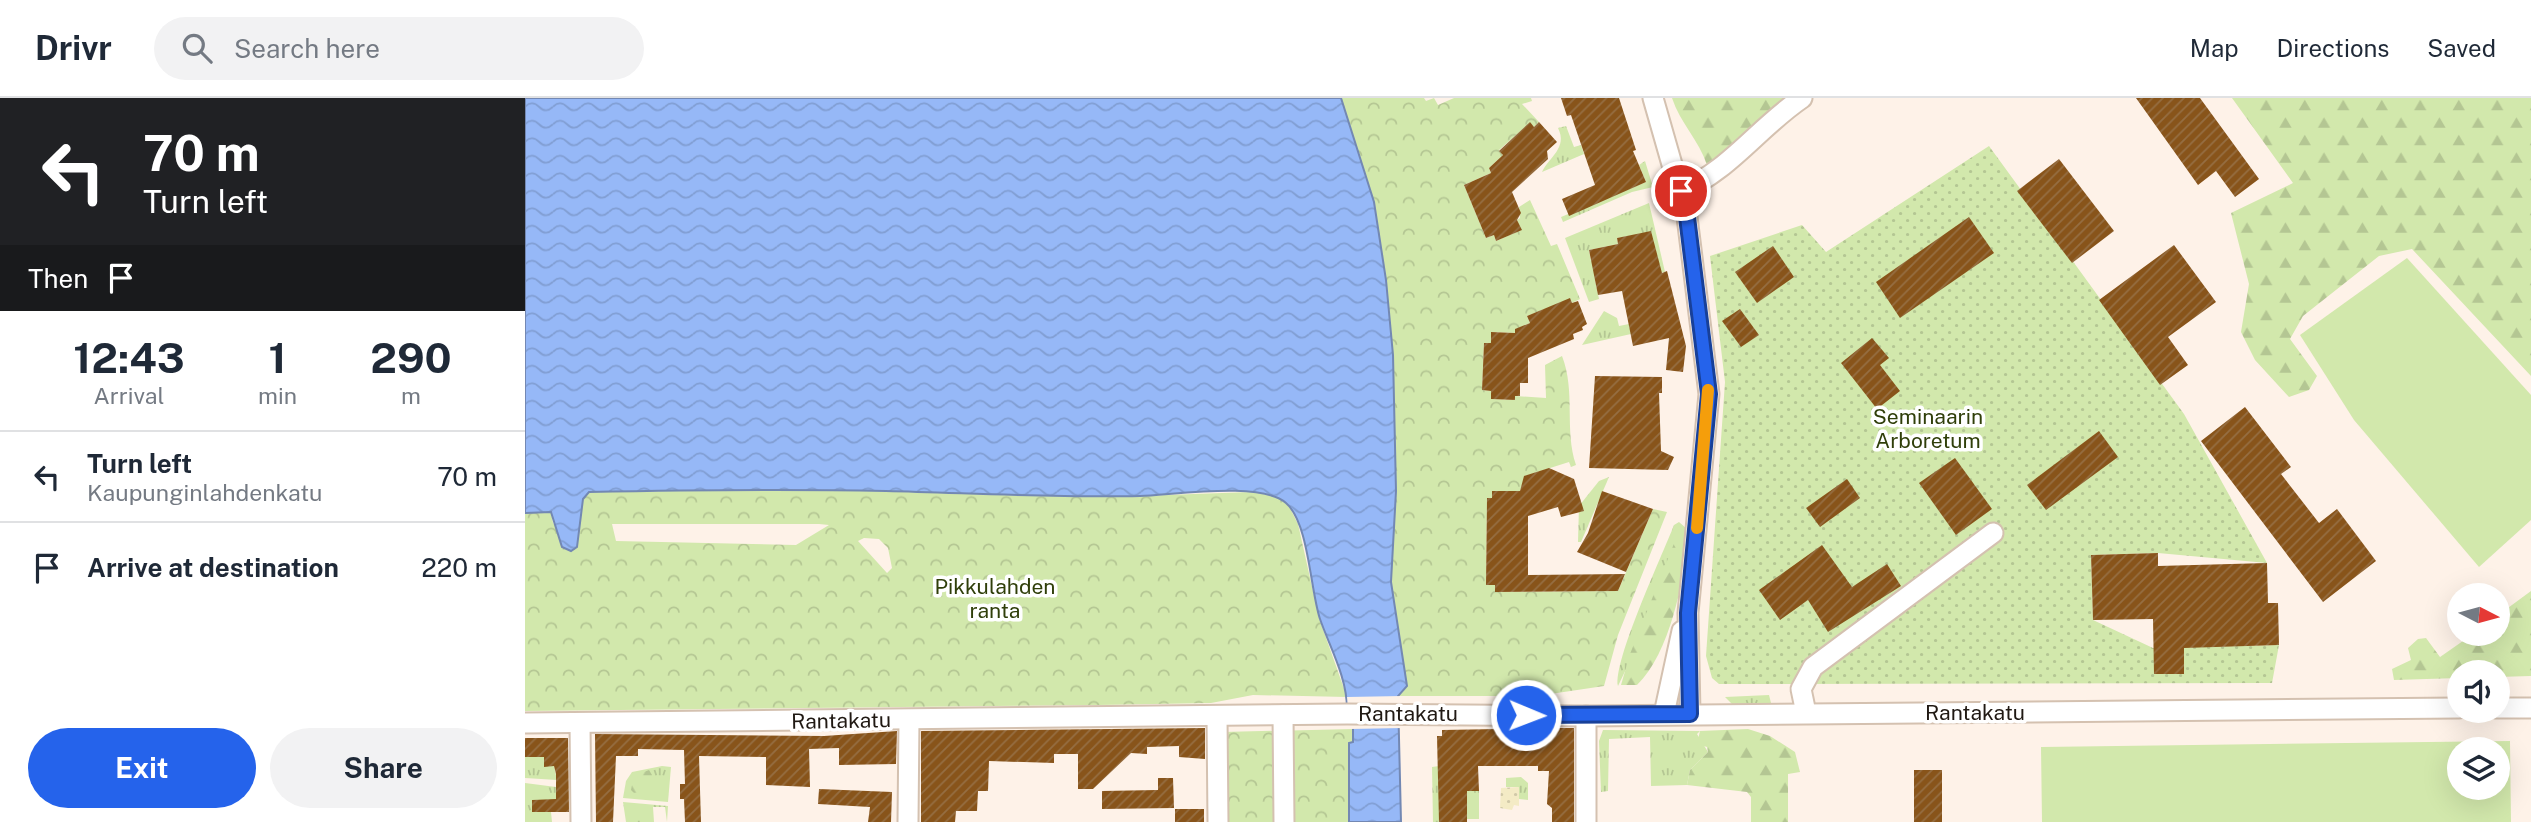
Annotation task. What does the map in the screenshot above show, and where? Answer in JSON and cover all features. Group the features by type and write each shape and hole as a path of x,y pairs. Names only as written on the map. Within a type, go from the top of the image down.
{"street":[{"path":"1653,98 1687,217 1709,394 1688,613 1690,714"},
{"path":"1681,191 1715,173 1777,116 1802,98"},
{"path":"1806,713 1801,689 1813,667 1993,533"},
{"path":"1664,714 1674,661 1688,613"},
{"name":"Rantakatu","path":"525,723 1217,718 1411,713 1586,716 2447,708"},
{"path":"2510,708 2531,708"},
{"path":"1283,715 1284,822"},
{"path":"1586,716 1586,822"},
{"path":"1217,718 1218,822"},
{"path":"908,822 909,720"},
{"path":"580,723 581,822"}],"green space":[{"path":"1341,98 1424,98 1426,101 1434,98 1438,105 1454,98 1531,98 1532,101 1522,104 1539,122 1534,127 1530,123 1499,150 1503,155 1489,168 1491,173 1464,185 1486,238 1494,235 1496,241 1521,230 1517,220 1520,218 1519,207 1530,200 1551,246 1557,244 1580,299 1572,303 1570,299 1527,316 1530,323 1516,329 1515,333 1492,332 1491,343 1484,343 1482,390 1491,391 1491,399 1515,400 1515,396 1546,398 1545,365 1562,356 1568,383 1571,438 1576,465 1571,467 1569,462 1525,476 1520,491 1487,499 1486,585 1495,585 1495,592 1618,591 1653,509 1667,512 1618,635 1604,686 1537,696 1398,696 1396,620 1391,582 1396,491 1393,355 1386,280 1374,201"},
{"path":"1672,98 1787,98 1707,165"},
{"path":"2232,98 2531,98 2531,376 2412,249 2379,256 2303,316 2290,339 2317,376 2309,390 2289,397 2255,360 2241,332 2249,284 2231,213 2293,183"},
{"path":"1566,126 1574,147 1581,145 1584,154 1542,172 1559,147 1561,141 1558,128"},
{"name":"Seminaarin Arboretum","path":"1989,146 2184,414 2267,563 2158,553 2091,555 2093,620 2153,648 2279,645 2272,683 1719,684 1712,678 1706,656 1725,382 1710,256 1802,225 1826,252"},
{"path":"1645,161 1653,187 1632,192 1563,222 1561,217 1646,182 1639,165"},
{"path":"1649,203 1665,272 1660,273 1651,232 1617,238 1618,244 1589,250 1591,261 1598,260 1608,277 1595,280 1599,299 1589,302 1565,238"},
{"path":"2407,258 2531,395 2531,520 2479,567 2354,420 2300,335"},
{"path":"1604,311 1617,318 1619,326 1629,324 1631,334 1582,345"},
{"path":"1609,477 1581,542 1578,542 1579,506 1599,481"},
{"name":"Pikkulahden ranta","path":"820,489 1137,496 1251,492 1273,495 1288,504 1298,524 1319,618 1347,697 1253,695 1211,703 1098,705 525,711 525,513 551,512 553,523 577,547 583,499 589,492","holes":["612,524 819,524 829,525 796,545 616,541","864,538 879,539 888,548 892,568 887,573 858,541"]},
{"path":"1679,522 1687,529 1689,537 1618,686 1618,673 1630,632 1674,525"},
{"path":"1679,531 1689,537 1679,595 1666,636 1658,655 1637,685 1621,685 1630,654"},
{"path":"2531,591 2531,676 2510,677 2510,660 2447,660 2447,678 2394,680 2392,669 2411,660 2408,648 2418,639 2426,638 2440,657 2456,646 2510,646 2510,606"},
{"path":"1769,695 1772,707 1734,706 1725,697"},
{"path":"1353,729 1353,743 1349,743 1349,822 1225,822 1222,732"},
{"path":"1748,729 1770,736 1795,752 1800,772 1788,774 1788,822 1751,822 1751,797 1747,792 1687,785 1690,770 1708,752 1707,747 1697,744 1700,731"},
{"path":"1603,730 1700,731 1697,734 1708,752 1690,770 1687,785 1651,786 1650,737 1609,739 1608,791 1601,792 1599,741"},
{"path":"2510,741 2511,822 2042,822 2041,747 2447,742 2447,800 2510,800"},
{"path":"525,757 544,757 544,766 554,766 557,780 525,778"},
{"path":"662,766 671,767 668,802 623,798 626,781 632,772"},
{"path":"1439,766 1439,822 1433,822 1432,767"},
{"path":"649,770 652,775 647,792 649,797 639,798 631,790 633,782"},
{"path":"1521,777 1528,783 1528,800 1519,799 1518,787 1506,787 1506,778"},
{"path":"525,783 556,787 556,802 550,802 552,822 525,822"},
{"path":"1467,791 1479,791 1479,819 1467,819"},
{"path":"623,802 668,806 667,822 665,807 653,807 654,822 626,822"}],"sand":[{"path":"1519,787 1519,806 1514,805 1512,810 1500,808 1501,788"}],"water":[{"path":"525,98 1341,98 1374,202 1386,280 1393,355 1396,491 1391,582 1407,686 1398,696 1401,822 1349,822 1349,743 1353,742 1353,710 1347,709 1341,674 1320,619 1300,525 1286,503 1274,496 1238,491 1140,496 812,490 589,492 583,499 577,547 571,551 562,547 551,512 525,513"}],"pier":[{"path":"1402,696 1403,728 1350,729 1347,697"}],"building":[{"path":"1561,98 1619,98 1636,150 1633,151 1646,182 1569,216 1562,199 1595,185 1571,115 1567,116"},
{"path":"2136,98 2200,98 2259,179 2235,197 2216,171 2198,185"},
{"path":"1530,122 1534,127 1539,122 1557,142 1547,151 1548,159 1512,192 1521,213 1517,220 1522,230 1496,241 1494,235 1486,238 1464,185 1491,173 1489,168 1503,155 1499,151"},
{"path":"2059,159 2114,231 2072,263 2017,191"},
{"path":"1969,217 1994,253 1900,318 1876,282"},
{"path":"1651,231 1662,273 1667,271 1686,346 1683,372 1666,370 1669,338 1633,346 1622,291 1598,295 1589,250 1618,244 1617,238"},
{"path":"2174,245 2216,302 2168,337 2188,365 2160,385 2099,300"},
{"path":"1773,246 1794,277 1757,303 1735,272"},
{"path":"1570,298 1572,303 1578,301 1587,324 1582,327 1583,330 1573,334 1574,339 1528,358 1528,383 1520,383 1520,396 1515,396 1515,400 1491,399 1491,391 1482,390 1484,343 1491,343 1491,332 1515,333 1515,329 1530,323 1527,316"},
{"path":"1740,309 1759,335 1741,347 1722,321"},
{"path":"1872,338 1889,358 1880,365 1900,391 1877,409 1841,363"},
{"path":"1595,376 1662,377 1662,393 1659,393 1661,451 1674,457 1668,470 1589,468"},
{"path":"2245,407 2291,467 2281,474 2319,523 2337,509 2376,561 2323,602 2201,441"},
{"path":"2099,431 2118,457 2046,510 2027,485"},
{"path":"1955,458 1992,509 1956,535 1919,483"},
{"path":"1549,468 1574,479 1584,511 1561,517 1558,507 1528,516 1528,575 1625,574 1618,591 1495,592 1495,585 1486,585 1487,498 1492,498 1492,491 1520,491 1524,476"},
{"path":"1847,479 1860,498 1820,527 1806,508"},
{"path":"1602,491 1653,509 1626,572 1577,552 1588,533"},
{"path":"1822,545 1852,587 1887,564 1901,586 1828,632 1808,600 1780,620 1759,590"},
{"path":"2158,553 2158,566 2267,563 2268,603 2278,603 2279,645 2184,648 2184,674 2154,674 2153,619 2093,620 2091,555"},
{"path":"1205,728 1205,759 1179,757 1179,746 1147,747 1147,754 1131,753 1093,789 1078,789 1078,754 1054,754 1054,763 989,761 988,791 978,791 977,811 956,811 955,822 921,822 921,731"},
{"path":"1574,728 1574,822 1552,822 1552,808 1547,804 1549,771 1538,771 1538,766 1478,766 1479,791 1467,791 1467,822 1439,822 1437,736 1442,736 1442,730"},
{"path":"897,731 896,764 839,765 839,748 809,749 810,787 766,785 766,757 699,756 701,822 685,822 684,799 680,799 680,784 685,784 684,750 638,749 638,756 616,756 613,822 596,822 595,734 824,736"},
{"path":"525,738 568,738 569,812 532,812 532,800 556,799 556,774 554,766 544,767 544,757 525,757"},
{"path":"1914,770 1942,770 1942,822 1914,822"},
{"path":"1158,778 1173,778 1174,808 1102,809 1102,791 1158,790"},
{"path":"819,789 892,792 891,822 868,822 870,807 818,804"},
{"path":"1175,809 1204,809 1204,822 1175,822"}],"slow traffic":[{"path":"1697,528 1708,390"}],"route":[{"path":"1526,715 1690,714 1688,613 1709,394 1687,217 1681,191"}]}
